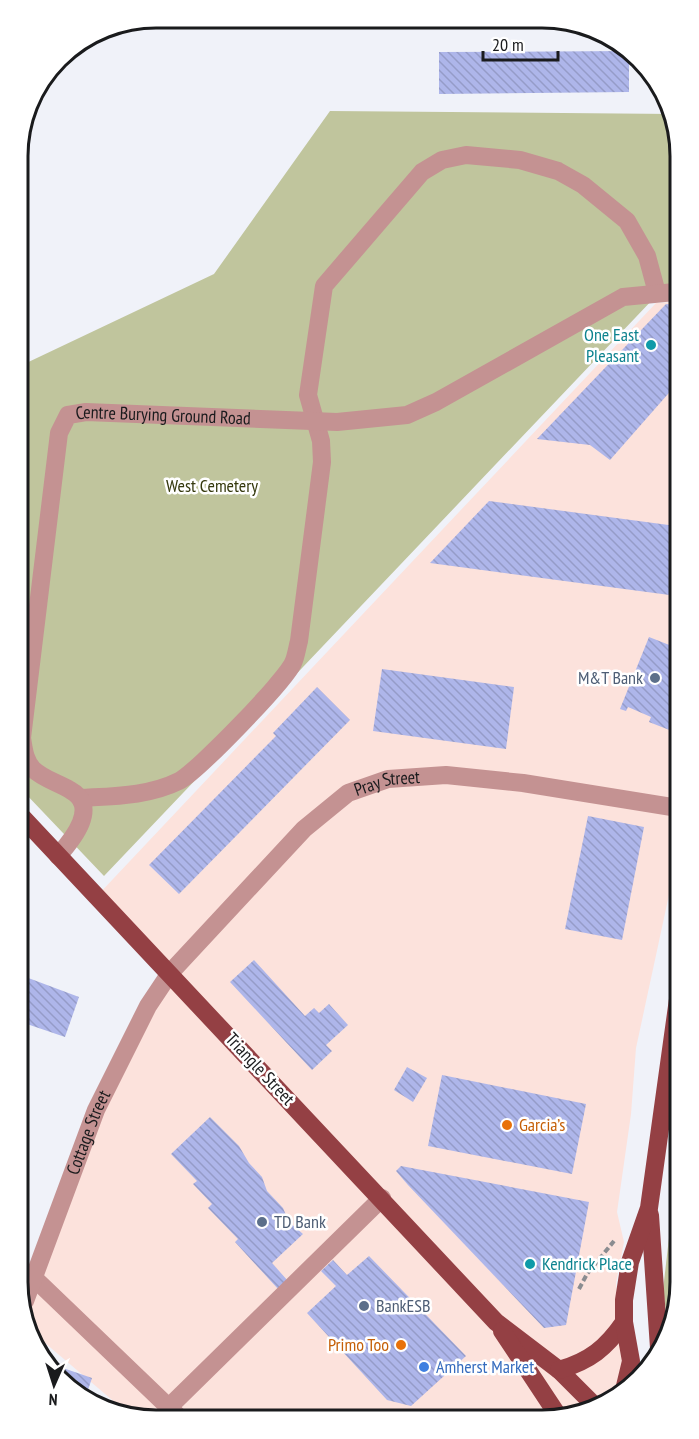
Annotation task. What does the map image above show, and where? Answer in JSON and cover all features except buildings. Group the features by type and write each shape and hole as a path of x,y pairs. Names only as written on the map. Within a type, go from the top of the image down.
{"main road":[{"name":"Triangle Street","path":"28,824 496,1322 559,1370 590,1401"},
{"path":"627,1378 632,1361 624,1322 630,1262 649,1208 670,1057"},
{"path":"649,1208 658,1336"},
{"name":"Triangle Street","path":"496,1322 520,1362 554,1410"},
{"path":"559,1370 593,1358 612,1340 624,1322"}],"street":[{"path":"58,856 78,833 84,806 81,798 152,791 181,780 220,745 280,682 293,663 299,641 322,462 321,441 308,395 324,286 422,172 442,160 466,155 520,160 558,171 584,186 627,221 666,293"},
{"name":"Centre Burying Ground Road","path":"29,684 59,433 68,415 86,412 315,421 375,420 407,415 436,402 623,297 666,293"},
{"name":"Centre Burying Ground Road","path":"28,763 33,769 81,798"},
{"name":"Pray Street","path":"170,973 304,829 348,793 388,779 446,775 513,782 670,807"},
{"name":"Cottage Street","path":"29,1291 96,1110 148,1006 170,973"},
{"path":"177,1410 382,1198"},
{"path":"34,1278 171,1410"}],"shaded area":[{"path":"670,302 670,890 636,1048 631,1114 617,1212 624,1242 616,1283 625,1373 621,1384 583,1404 550,1410 140,1409 116,1404 84,1376 84,1355 59,1355 44,1342 35,1323 29,1290 96,1109 170,973 97,896 656,303"}],"green space":[{"name":"West Cemetery","path":"330,111 663,114 664,116 670,157 670,297 655,297 104,876 28,797 29,362 214,274"},
{"path":"670,1229 670,1290 666,1314 663,1290"}],"place":[{"name":"One East Pleasant","path":"651,345"},
{"name":"M&T Bank","path":"655,678"},
{"name":"Garcia’s","path":"507,1125"},
{"name":"TD Bank","path":"262,1222"},
{"name":"Kendrick Place","path":"530,1264"},
{"name":"BankESB","path":"364,1306"},
{"name":"Primo Too","path":"401,1345"},
{"name":"Amherst Market","path":"424,1367"}]}
